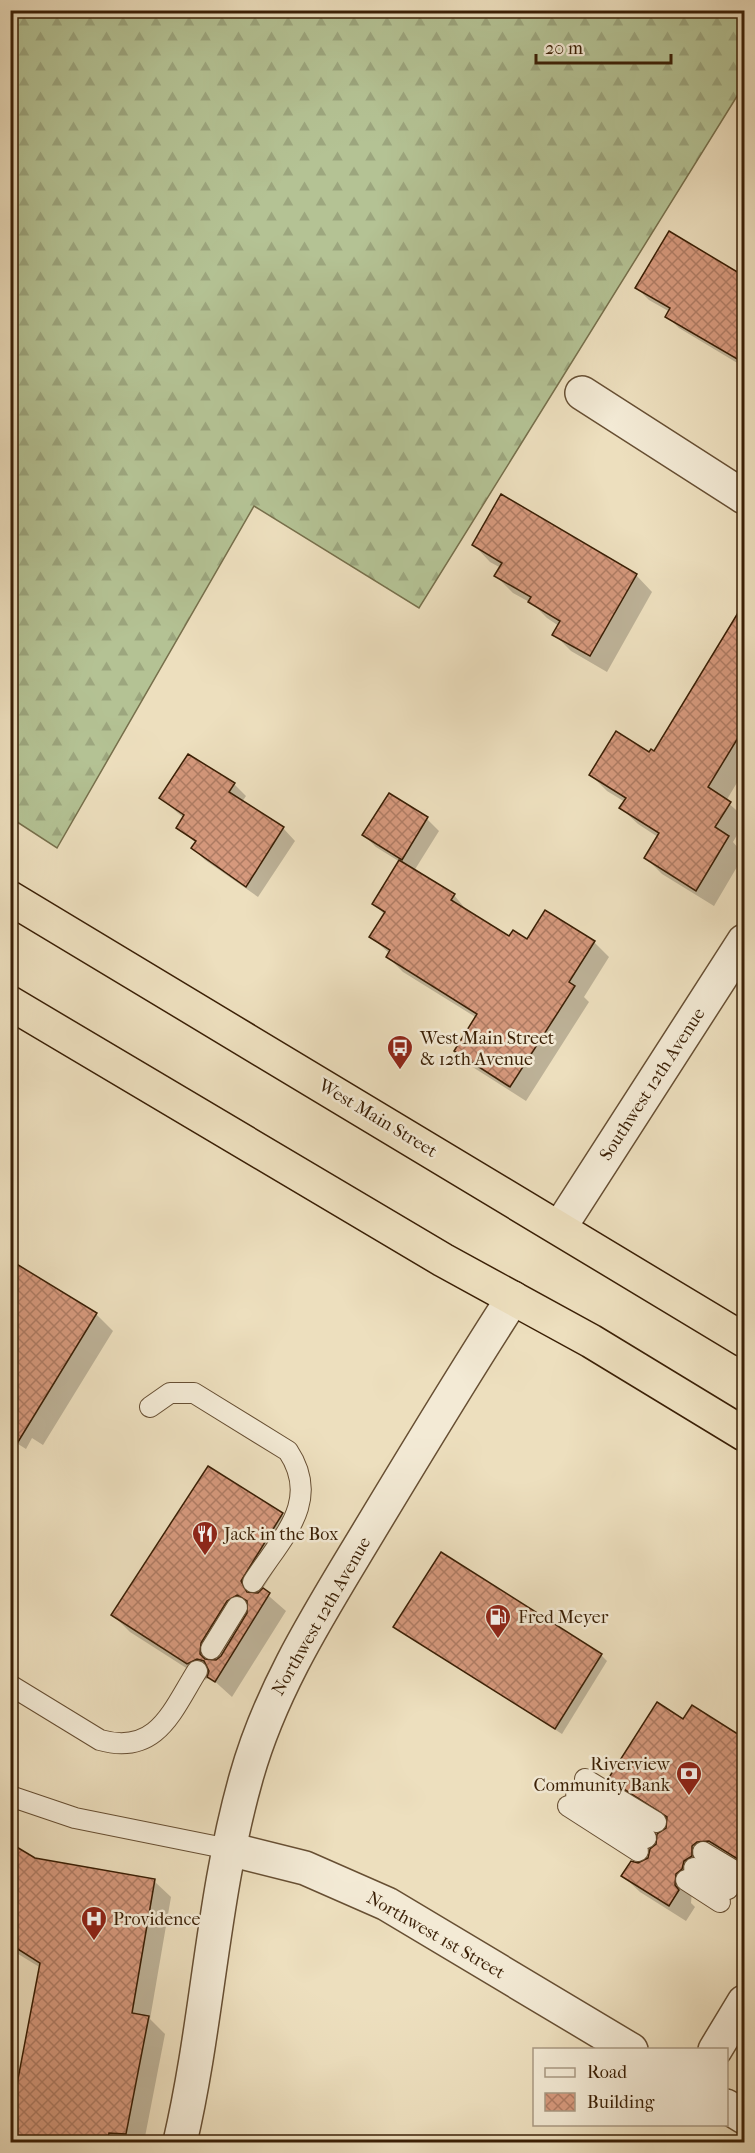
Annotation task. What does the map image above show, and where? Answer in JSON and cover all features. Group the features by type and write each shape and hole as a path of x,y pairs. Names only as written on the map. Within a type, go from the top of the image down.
{"highway":[{"name":"West Main Street","path":"10,898 560,1227 744,1340"},
{"path":"10,1003 432,1254 591,1341 744,1434"}],"street":[{"path":"582,393 744,497"},
{"name":"Southwest 12th Avenue","path":"560,1227 744,940"},
{"name":"Northwest 12th Avenue","path":"180,2142 189,2104 206,1978 229,1849 246,1778 267,1713 301,1644 470,1364 513,1298"},
{"name":"Northwest 1st Street","path":"229,1849 305,1868 387,1904 629,2048"},
{"path":"716,2048 744,2001"},
{"path":"728,2107 744,2117"}],"lane":[{"path":"150,1407 170,1393 194,1393 288,1451 298,1466 303,1483 302,1500 295,1516 253,1582"},
{"path":"211,1649 237,1607"},
{"path":"10,1685 100,1740 115,1744 133,1743 148,1738 161,1728 197,1671"},
{"path":"576,1793 646,1837"},
{"path":"10,1796 75,1818 229,1849"},
{"path":"694,1867 738,1873 726,1891 694,1867"}],"green space":[{"path":"10,11 744,11 744,85 419,608 254,506 57,848 11,818"}],"building":[{"path":"669,231 744,276 744,363 665,317 670,308 635,288"},
{"path":"501,494 637,574 590,656 552,635 560,621 528,602 531,597 494,576 502,563 472,545"},
{"path":"744,603 744,728 708,787 731,802 715,827 729,836 696,891 644,858 659,833 619,808 626,798 589,775 616,731 649,752 651,749 654,751"},
{"path":"188,754 235,783 229,792 284,827 246,887 191,848 196,841 176,828 184,815 159,798"},
{"path":"389,793 428,817 402,860 362,835"},
{"path":"399,860 455,894 451,900 509,936 513,930 527,939 545,910 595,941 569,982 575,986 510,1087 454,1051 477,1014 386,957 390,950 369,937 385,912 372,904"},
{"path":"10,1260 97,1313 10,1455"},
{"name":"Jack in the Box","path":"208,1466 283,1513 241,1581 247,1592 258,1593 263,1588 270,1593 215,1682 207,1677 209,1671 204,1661 197,1659 187,1664 111,1615","holes":["237,1595 247,1601 247,1613 221,1656 216,1660 205,1659 200,1654 201,1643 227,1601"]},
{"name":"Fred Meyer","path":"441,1552 602,1654 555,1729 393,1627"},
{"name":"Riverview Community Bank","path":"657,1702 683,1719 692,1705 744,1738 744,1863 709,1841 697,1842 692,1846 692,1856 684,1861 682,1869 676,1874 675,1885 679,1890 669,1906 621,1876 631,1861 638,1863 648,1858 650,1849 656,1844 657,1834 666,1828 667,1817 608,1779"},
{"path":"10,1843 35,1858 155,1879 132,2013 149,2016 126,2134 109,2133 107,2142 10,2142 10,2121 40,1963 10,1944"}],"place":[{"name":"West Main Street & 12th Avenue","path":"400,1071"},
{"name":"Jack in the Box","path":"205,1557"},
{"name":"Fred Meyer","path":"498,1640"},
{"name":"Riverview Community Bank","path":"689,1797"},
{"name":"Providence","path":"94,1942"}]}
